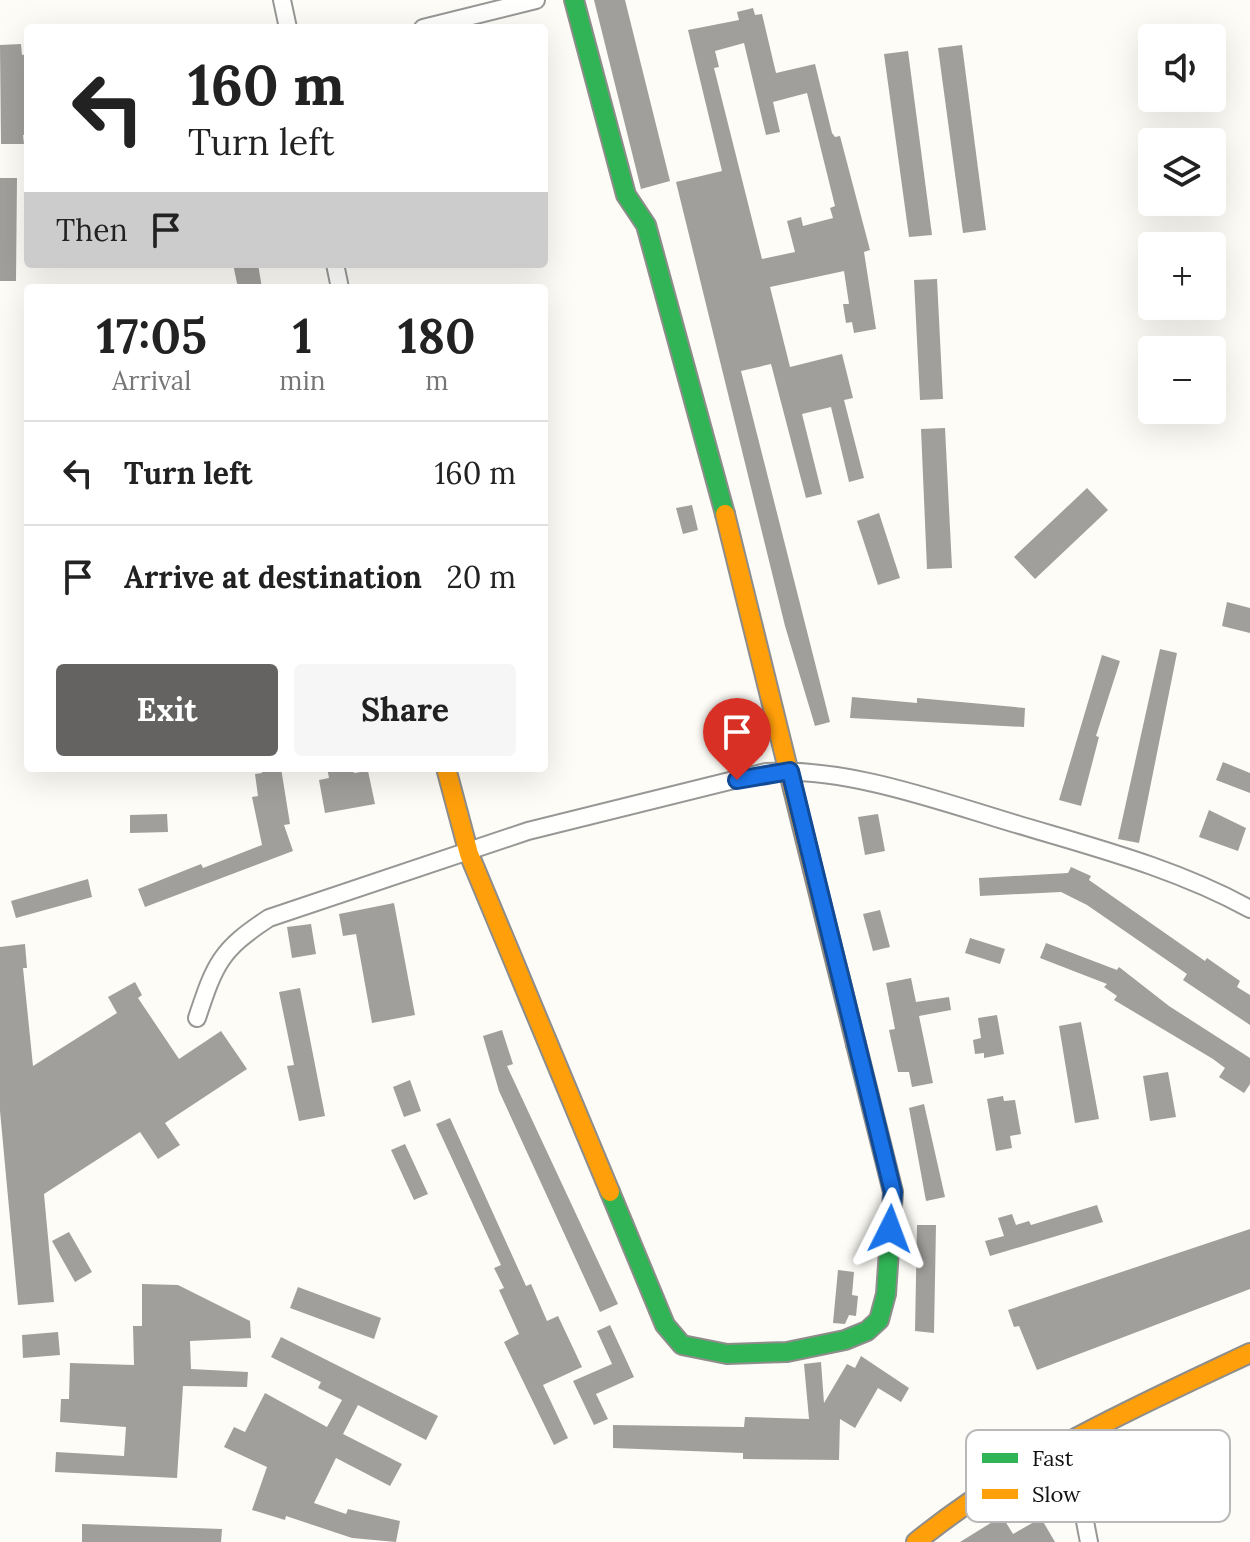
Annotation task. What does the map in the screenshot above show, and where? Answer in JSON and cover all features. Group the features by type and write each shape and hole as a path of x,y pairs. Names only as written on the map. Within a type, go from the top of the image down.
{"street":[{"path":"282,0 287,24"},
{"path":"439,24 536,0"},
{"path":"447,772 469,854 665,1325 682,1346 707,1354 734,1355 832,1345 868,1332 878,1322 885,1303 893,1192 790,771 646,225 626,195 574,0"},
{"path":"197,1018 215,964 246,933 269,918 469,854 528,831 766,772 790,771 896,789 1147,861 1250,909"},
{"path":"1092,1430 1250,1353"},
{"path":"916,1542 966,1503"},
{"path":"1086,1522 1089,1542"}],"building":[{"path":"594,0 625,0 670,181 641,189"},
{"path":"753,8 755,15 762,14 776,73 815,64 832,133 835,137 840,136 870,250 864,252 876,329 854,333 852,322 846,323 843,304 849,304 844,271 770,287 790,367 842,354 853,398 844,400 864,478 849,482 831,407 802,414 822,494 806,498 771,364 741,371 830,722 815,726 785,626 676,182 722,171 688,30 739,20 737,12","holes":["744,43 766,135 780,132 773,102 807,93 835,206 830,208 833,218 803,226 801,217 787,221 795,252 762,259 714,68 719,67 715,51"]},
{"path":"21,44 24,55 24,144 1,144 0,45"},
{"path":"962,45 986,230 963,233 938,48"},
{"path":"908,51 932,235 909,237 884,54"},
{"path":"0,178 17,178 16,281 0,281"},
{"path":"234,268 259,268 261,284 237,284"},
{"path":"937,279 943,399 920,400 914,280"},
{"path":"945,428 952,568 927,569 921,429"},
{"path":"1087,488 1108,510 1035,579 1014,557"},
{"path":"692,505 698,530 683,534 676,508"},
{"path":"879,513 900,578 878,585 857,521"},
{"path":"1227,602 1250,608 1250,633 1222,626"},
{"path":"1160,649 1177,653 1139,843 1118,839"},
{"path":"1102,655 1120,661 1096,736 1099,737 1081,806 1059,800"},
{"path":"852,697 917,703 917,698 1025,708 1024,727 850,718"},
{"path":"1223,762 1250,773 1250,793 1216,780"},
{"path":"282,772 290,824 284,825 293,851 145,907 138,889 201,864 203,868 262,845 252,797 258,796 255,774"},
{"path":"328,772 368,772 375,804 325,813 319,780 329,778"},
{"path":"1209,810 1246,828 1238,851 1199,837"},
{"path":"167,814 168,832 130,833 130,815"},
{"path":"878,814 885,851 865,855 858,817"},
{"path":"1071,867 1091,876 1089,880 1205,961 1207,958 1240,981 1237,987 1250,995 1250,1025 1183,980 1187,974 1087,905 1061,892 980,896 979,878 1068,873"},
{"path":"88,879 92,897 16,918 11,901"},
{"path":"394,903 415,1015 372,1023 356,934 343,936 339,914"},
{"path":"880,910 890,947 873,951 863,914"},
{"path":"311,924 316,954 292,958 287,927"},
{"path":"970,938 1005,949 1000,964 965,953"},
{"path":"1046,943 1117,970 1119,967 1169,1006 1250,1058 1250,1084 1244,1093 1219,1077 1225,1068 1213,1059 1114,1000 1117,996 1104,987 1107,984 1040,958"},
{"path":"25,944 27,968 23,968 33,1066 117,1013 108,997 135,982 142,995 138,998 179,1059 221,1031 247,1069 165,1123 180,1145 158,1159 140,1132 44,1194 54,1302 18,1305 0,1111 0,947"},
{"path":"911,978 916,1002 949,997 951,1010 919,1016 933,1083 912,1087 909,1072 898,1072 889,1030 895,1029 886,983"},
{"path":"300,988 325,1116 299,1121 287,1066 294,1065 279,992"},
{"path":"997,1015 1004,1054 984,1058 984,1053 975,1054 973,1040 981,1038 978,1018"},
{"path":"1081,1022 1099,1119 1075,1123 1059,1026"},
{"path":"502,1030 513,1064 507,1066 618,1304 600,1312 499,1091 483,1036"},
{"path":"1168,1072 1176,1117 1150,1121 1143,1076"},
{"path":"410,1080 421,1111 404,1117 393,1087"},
{"path":"1003,1096 1004,1101 1015,1100 1021,1134 1010,1136 1012,1148 996,1151 987,1099"},
{"path":"924,1104 945,1197 926,1201 909,1108"},
{"path":"450,1118 526,1286 531,1284 547,1321 558,1316 582,1367 543,1385 568,1438 554,1445 504,1342 519,1334 499,1290 504,1288 494,1268 501,1265 436,1124"},
{"path":"405,1144 428,1194 414,1200 391,1150"},
{"path":"1097,1205 1103,1222 990,1256 985,1241 1004,1236 998,1218 1012,1214 1016,1225 1029,1221 1031,1225"},
{"path":"917,1225 936,1225 934,1333 915,1331"},
{"path":"1250,1229 1250,1289 1037,1370 1019,1326 1014,1327 1008,1310"},
{"path":"69,1232 92,1272 75,1282 52,1241"},
{"path":"838,1270 854,1272 852,1295 858,1296 856,1316 849,1315 845,1324 833,1323"},
{"path":"142,1284 178,1285 250,1321 251,1338 190,1341 191,1369 248,1372 247,1387 183,1386 177,1478 55,1472 56,1452 124,1456 126,1427 60,1422 61,1399 69,1399 70,1363 134,1365 133,1326 142,1326"},
{"path":"298,1287 381,1318 374,1339 290,1308"},
{"path":"610,1325 634,1377 596,1394 608,1419 594,1425 573,1381 612,1364 597,1331"},
{"path":"58,1332 60,1355 23,1358 22,1335"},
{"path":"281,1337 438,1416 426,1440 358,1405 343,1434 402,1464 390,1486 336,1458 314,1503 346,1514 348,1509 400,1521 396,1542 352,1538 286,1516 285,1520 252,1510 267,1467 224,1447 234,1427 245,1432 265,1393 327,1427 342,1400 318,1388 321,1382 271,1357"},
{"path":"861,1356 909,1388 901,1402 878,1388 855,1428 840,1419 839,1460 743,1459 743,1453 613,1448 613,1425 744,1427 745,1417 809,1419 804,1364 821,1362 824,1403 847,1364 855,1368"},
{"path":"992,1522 1006,1522 1013,1534 1034,1522 1043,1522 1055,1542 960,1542"},
{"path":"82,1524 222,1529 221,1542 82,1542"}],"traffic: fast":[{"path":"574,0 626,195 646,225 725,514"},
{"path":"610,1192 665,1325 682,1345 727,1354 787,1352 845,1340 867,1331 879,1320 886,1294 893,1192 856,1044"}],"traffic: slow":[{"path":"725,514 856,1044"},
{"path":"447,772 469,854 610,1192"},
{"path":"1091,1430 1250,1353"},
{"path":"916,1542 966,1505"}],"route":[{"path":"737,780 766,772 790,771 893,1192 890,1229"}]}
